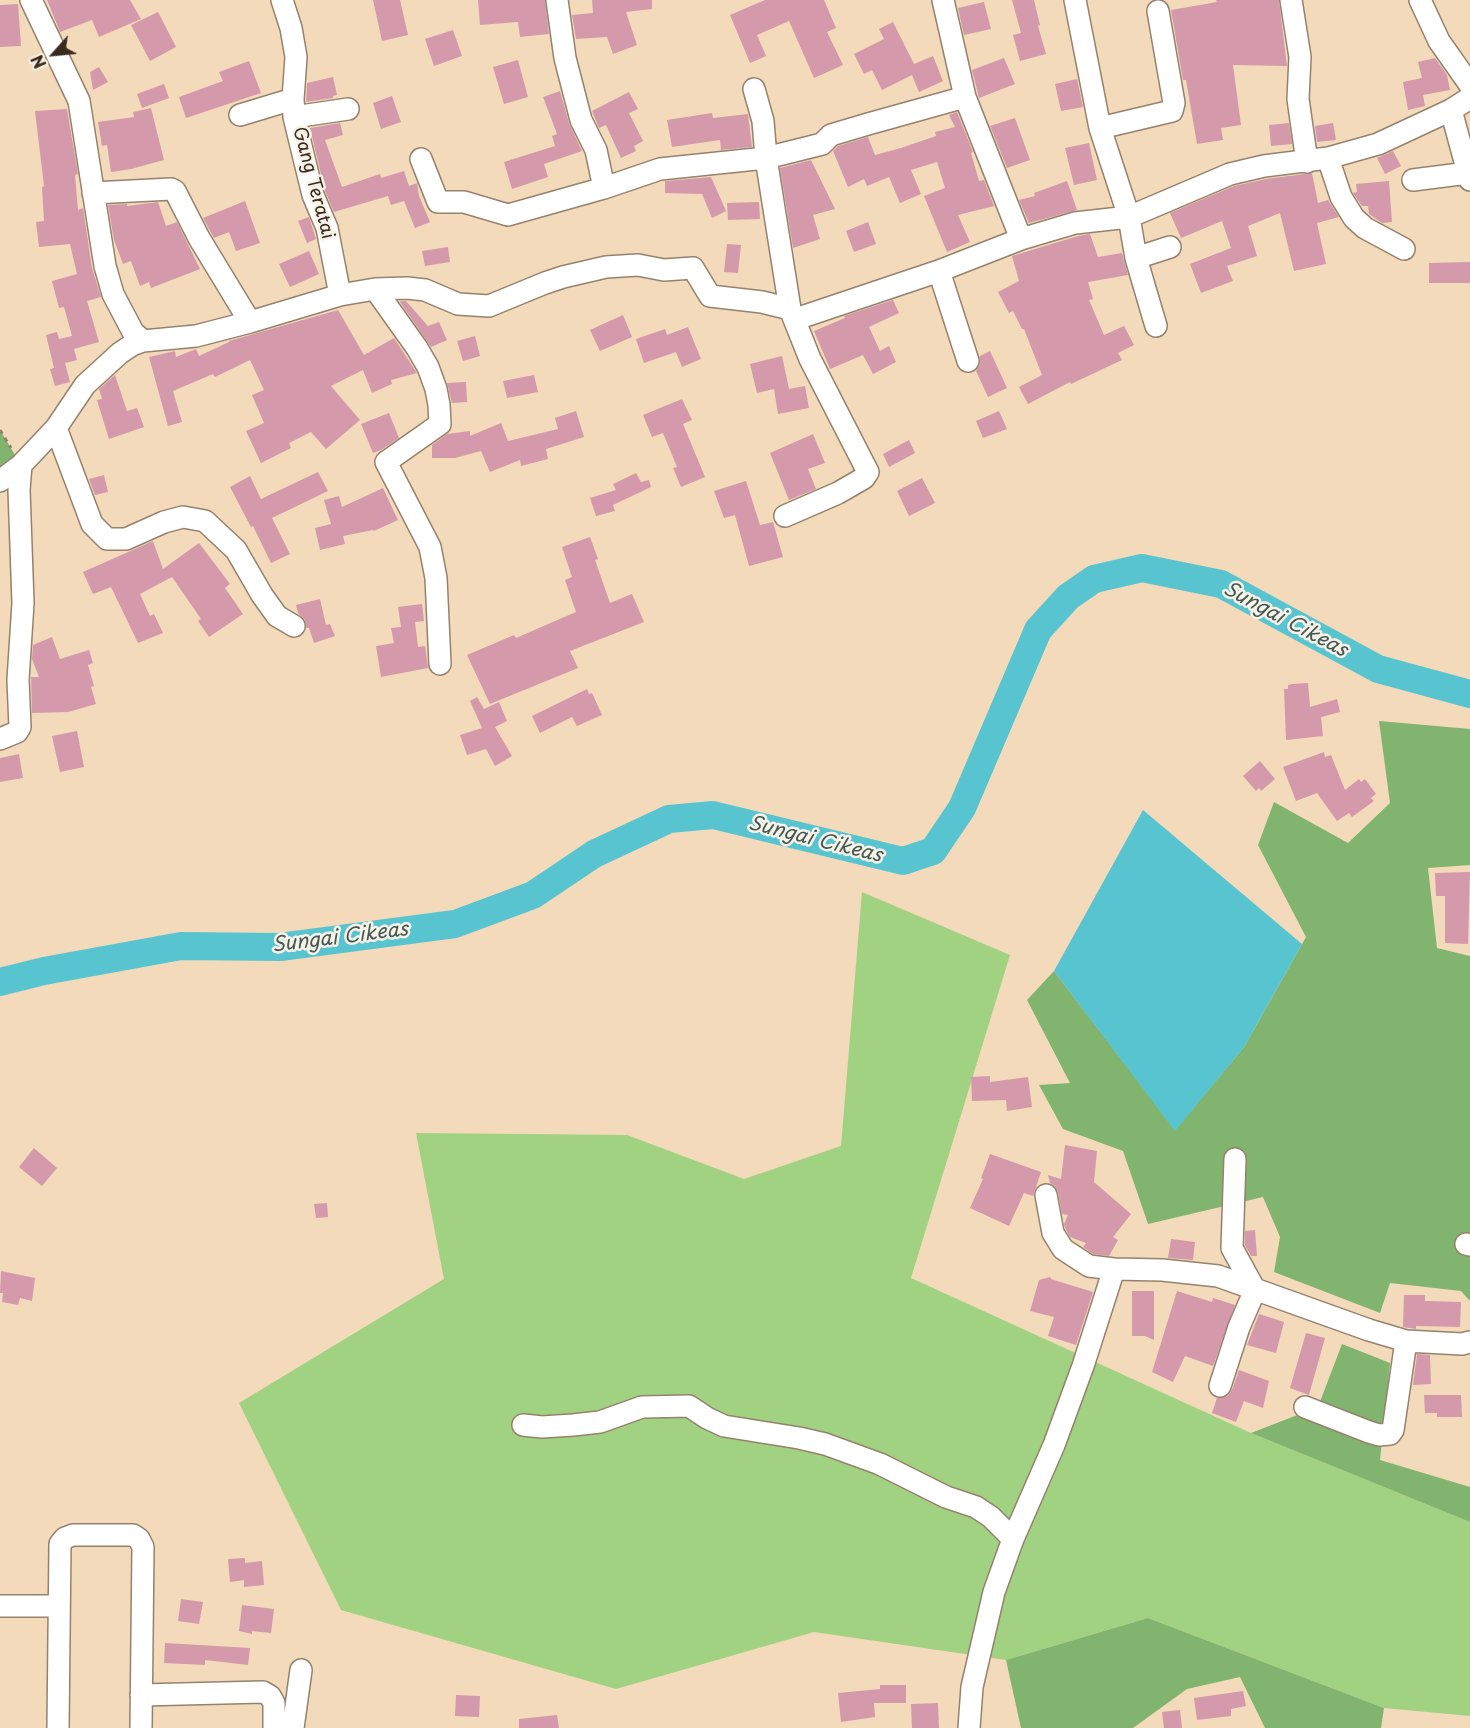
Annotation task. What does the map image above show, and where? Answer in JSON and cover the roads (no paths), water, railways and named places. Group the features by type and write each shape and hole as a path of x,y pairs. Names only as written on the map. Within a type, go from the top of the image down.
{"street":[{"path":"31,0 78,99 105,266 113,294 133,332 143,340"},
{"name":"Gang Teratai","path":"282,0 291,28 296,57 294,108 313,195 327,228 340,295"},
{"path":"558,0 565,58 581,120 596,150 604,188"},
{"path":"943,0 966,97 1021,239"},
{"path":"1075,0 1100,128 1129,217 1136,258 1156,326"},
{"path":"1291,0 1300,57 1299,109 1307,162"},
{"path":"1420,0 1439,41 1470,85"},
{"path":"1100,128 1172,111 1174,103 1158,11"},
{"path":"754,89 764,124 765,158 793,314 810,359 868,472 864,478 838,493 785,516"},
{"path":"421,159 438,202 464,202 508,215 604,188 660,169 765,158 822,144 831,135 966,97"},
{"path":"0,481 21,465 56,428 85,385 120,353 143,340 196,336 340,295 375,289 425,290 458,304 489,306 563,277 606,267 638,265 664,270 694,268 710,296 762,302 793,314 939,271 1021,239 1075,223 1129,217 1230,174 1264,166 1328,158 1378,144 1451,110 1470,98"},
{"path":"240,115 294,108 348,109"},
{"path":"1413,180 1469,177 1451,110"},
{"path":"1328,158 1341,196 1354,218 1365,228 1404,249"},
{"path":"93,193 171,189 175,191 199,238 250,322"},
{"path":"1136,258 1170,247"},
{"path":"939,271 968,362"},
{"path":"375,289 422,358 431,376 439,405 440,424 386,462 430,547 436,578 440,664"},
{"path":"56,428 92,524 107,539 126,539 164,522 183,517 205,520 236,550 262,595 278,616 294,626"},
{"path":"0,739 17,732 20,727 18,680 23,603 19,490 21,465"},
{"path":"1235,1159 1232,1248 1255,1290"},
{"path":"1046,1195 1053,1233 1063,1249 1089,1266 1218,1276 1406,1341 1461,1344 1470,1342"},
{"path":"969,1728 972,1687 994,1592 1013,1539 1054,1445 1083,1366 1114,1269"},
{"path":"1220,1386 1239,1327 1255,1290"},
{"path":"1305,1407 1380,1436 1390,1434 1393,1430 1406,1341"},
{"path":"523,1425 542,1427 600,1422 642,1407 690,1406 724,1426 825,1444 880,1464 946,1497 976,1507 991,1517 1013,1539"},
{"path":"58,1728 60,1544 73,1535 133,1535 143,1546 141,1728"},
{"path":"0,1606 59,1606"},
{"path":"293,1728 301,1670"},
{"path":"141,1695 263,1692 270,1696 274,1703 274,1728"}],"water":[{"path":"1143,810 1302,944 1244,1047 1175,1131 1054,971"}],"waterway":[{"name":"Sungai Cikeas","path":"0,982 44,971 181,946 280,947 455,924 533,895 594,854 669,819 713,815 903,861 933,851 962,808 1038,630 1068,597 1094,579 1142,568 1221,584 1378,669 1470,694"}]}
